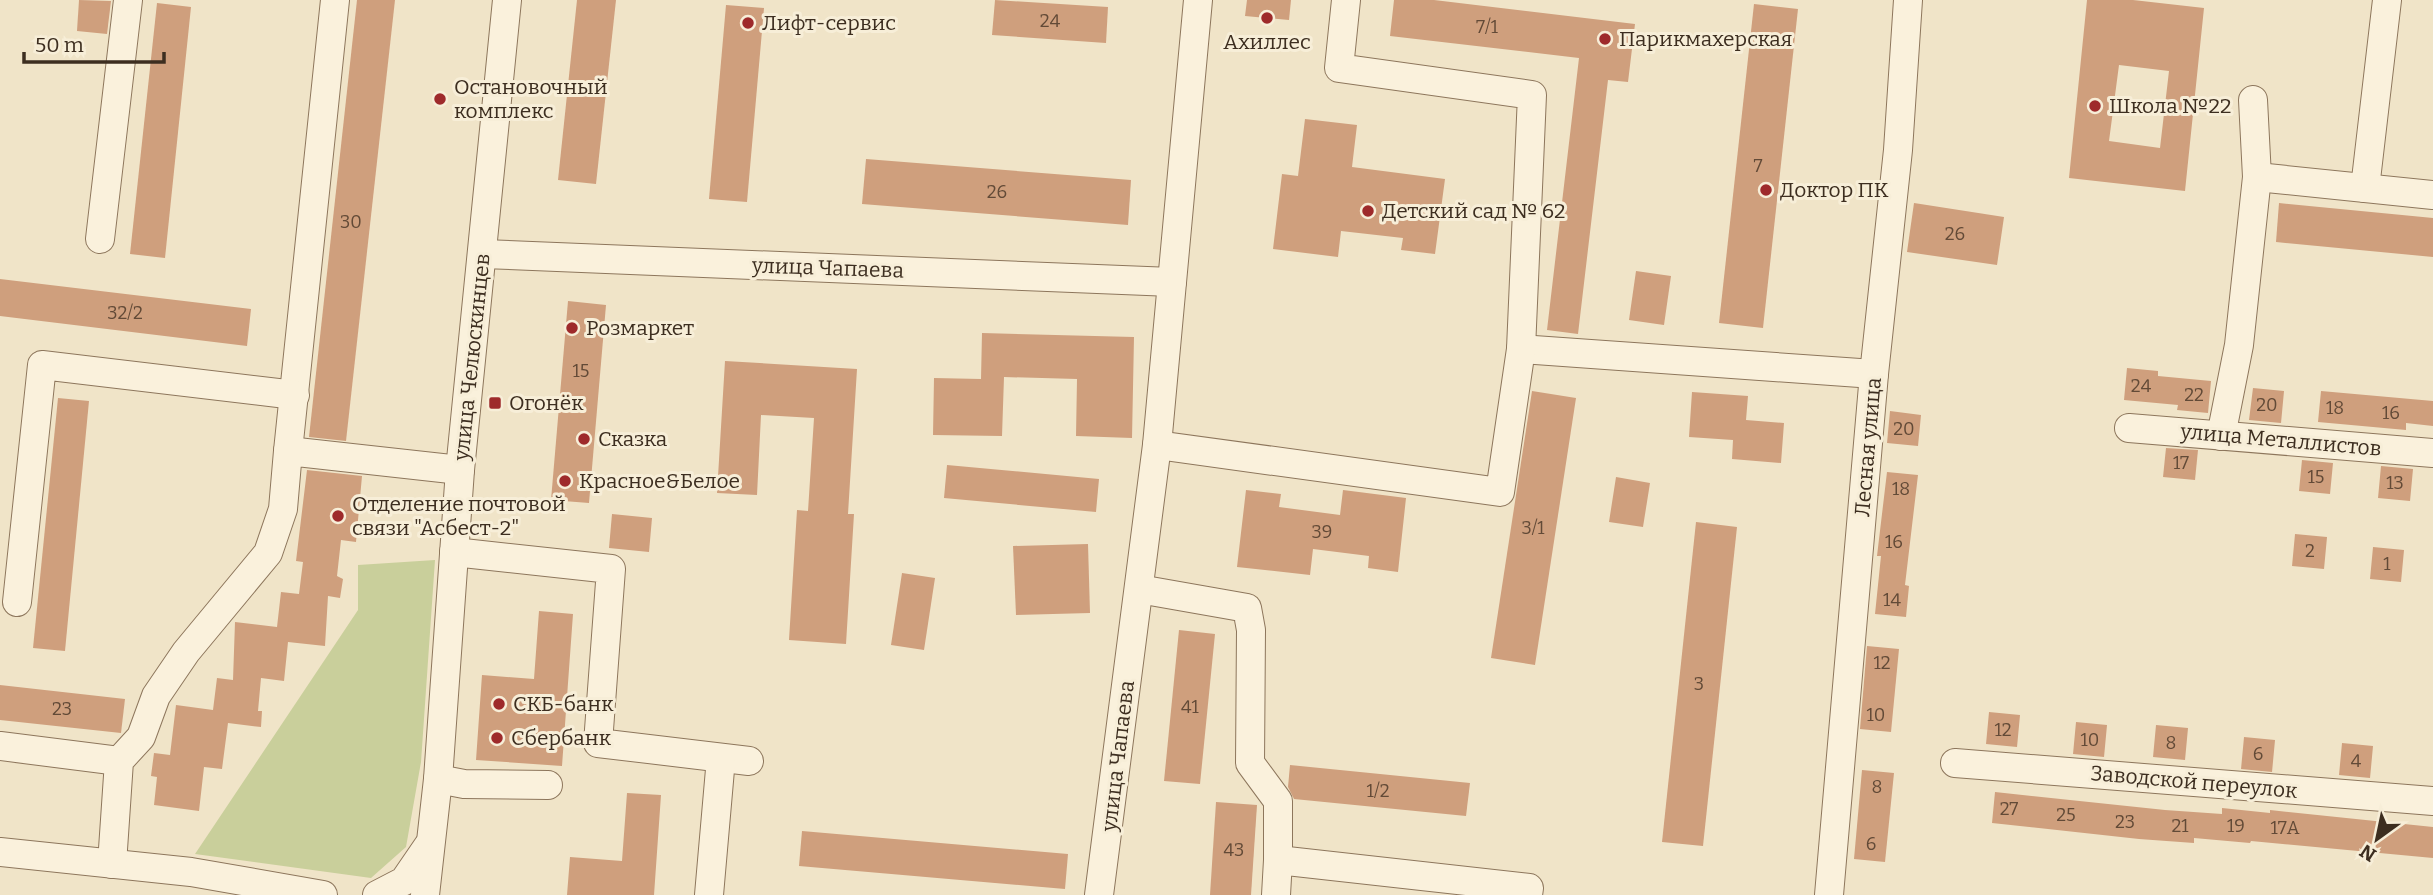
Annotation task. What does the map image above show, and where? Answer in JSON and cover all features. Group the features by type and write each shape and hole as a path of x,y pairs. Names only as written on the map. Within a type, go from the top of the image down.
{"street":[{"path":"100,239 128,0"},
{"path":"113,864 119,761 141,737 156,696 186,652 268,553 283,509 335,0"},
{"name":"улица Челюскинцев","path":"425,895 438,779 460,470 508,0"},
{"name":"улица Чапаева","path":"1099,895 1103,800 1139,589 1157,445 1198,0"},
{"path":"1157,445 1500,492 1521,349 1532,95 1339,68 1346,0"},
{"name":"Лесная улица","path":"1829,895 1874,374 1898,150 1909,0"},
{"path":"2365,188 2387,0"},
{"path":"2221,436 2239,345 2258,177 2253,100"},
{"path":"2258,177 2433,195"},
{"name":"улица Чапаева","path":"483,254 1172,282"},
{"path":"1521,349 1874,374"},
{"path":"17,602 42,365 295,395"},
{"name":"улица Металлистов","path":"2129,428 2433,453"},
{"path":"288,452 460,470"},
{"path":"454,552 611,569 598,743 749,761"},
{"path":"1139,589 1247,608 1251,630 1250,763 1278,801 1276,895"},
{"path":"0,746 119,761"},
{"path":"709,895 721,758"},
{"name":"Заводской переулок","path":"1955,763 2433,801"},
{"path":"438,779 464,784 548,785"},
{"path":"377,895 404,881 431,841"},
{"path":"0,852 191,872 323,895"},
{"path":"1278,860 1529,888 1528,895"},
{"path":"191,872 215,885 224,895"}],"green space":[{"path":"435,560 421,762 406,847 371,878 195,854 358,610 358,565"}],"building":[{"path":"79,0 111,1 107,34 77,31"},
{"path":"357,0 395,0 346,441 309,437"},
{"path":"577,0 616,0 596,184 558,180"},
{"path":"995,0 1108,7 1106,43 992,35"},
{"path":"1247,0 1291,0 1289,20 1245,16"},
{"path":"1394,0 1434,0 1635,24 1628,82 1608,80 1578,334 1547,330 1579,58 1390,36"},
{"name":"Школа №22","path":"2087,0 2133,0 2204,8 2185,191 2069,178","holes":["2119,65 2169,71 2160,148 2109,141"]},
{"path":"157,3 191,7 165,258 130,254"},
{"path":"1754,4 1798,9 1763,328 1719,323"},
{"path":"726,5 764,8 747,202 709,199"},
{"path":"1305,119 1357,125 1352,167 1445,179 1435,254 1401,250 1403,238 1341,231 1338,257 1273,249 1282,174 1298,176"},
{"path":"866,159 1131,180 1128,225 862,204"},
{"path":"1914,203 2004,217 1997,265 1907,252"},
{"path":"2279,203 2433,218 2433,257 2276,242"},
{"path":"1636,271 1671,276 1664,325 1629,320"},
{"path":"0,279 251,309 247,346 0,316"},
{"path":"568,301 606,305 589,503 551,500"},
{"path":"982,333 1134,337 1132,438 1076,436 1077,379 1004,377 1002,436 933,435 934,378 981,379"},
{"path":"725,361 857,369 848,514 854,514 846,644 789,640 797,510 808,511 814,418 761,415 757,495 717,493"},
{"path":"2127,368 2158,371 2158,376 2211,381 2208,413 2177,410 2178,405 2124,400"},
{"path":"2253,388 2284,391 2281,423 2249,420"},
{"path":"1532,391 1576,398 1535,665 1491,658"},
{"path":"2321,391 2433,401 2433,426 2406,423 2406,430 2318,422"},
{"path":"1692,392 1748,396 1746,420 1784,423 1781,463 1732,459 1733,440 1689,437"},
{"path":"58,398 89,401 65,651 33,648"},
{"path":"1890,411 1921,415 1918,446 1887,443"},
{"path":"2166,448 2198,450 2195,480 2163,477"},
{"path":"2302,460 2333,463 2330,494 2299,491"},
{"path":"947,465 1099,479 1096,512 944,498"},
{"path":"2381,466 2413,469 2410,501 2378,498"},
{"path":"307,470 362,476 356,542 341,540 337,576 343,579 340,598 328,596 325,646 288,642 284,681 261,678 258,711 262,711 261,727 228,723 222,769 204,767 199,811 154,805 157,777 151,776 154,753 170,755 176,705 213,710 217,678 233,680 235,622 277,627 281,592 299,594 303,562 296,561"},
{"path":"1887,472 1918,475 1905,585 1909,586 1906,617 1875,614 1881,556 1877,556"},
{"path":"1616,477 1650,483 1643,527 1609,522"},
{"path":"1246,490 1281,494 1279,507 1340,515 1343,490 1406,498 1398,572 1368,568 1369,556 1313,549 1310,575 1237,567"},
{"path":"612,514 652,518 649,552 609,548"},
{"path":"1696,522 1737,527 1703,846 1662,842"},
{"path":"2295,534 2327,537 2324,569 2292,566"},
{"path":"1088,544 1090,613 1016,615 1013,546"},
{"path":"2373,547 2404,550 2401,582 2370,579"},
{"path":"902,573 935,578 924,650 891,645"},
{"path":"539,611 573,614 562,766 476,760 482,675 534,679"},
{"path":"1179,630 1215,634 1200,784 1164,781"},
{"path":"1867,646 1899,649 1891,732 1860,729"},
{"path":"0,685 125,699 121,733 0,720"},
{"path":"1989,712 2020,715 2017,747 1986,744"},
{"path":"2076,722 2107,725 2104,757 2073,754"},
{"path":"2156,725 2188,728 2185,760 2153,757"},
{"path":"2244,737 2275,740 2272,772 2241,769"},
{"path":"2342,743 2373,746 2370,778 2339,775"},
{"path":"1290,765 1470,783 1466,816 1294,799 1288,787"},
{"path":"1862,770 1894,773 1885,862 1854,859"},
{"path":"1995,792 2165,810 2222,814 2222,808 2270,813 2270,810 2433,827 2433,858 2251,841 2194,838 2194,843 2139,839 1992,823"},
{"path":"627,793 661,795 654,895 567,895 570,857 622,861"},
{"path":"1216,802 1257,805 1251,895 1210,895"},
{"path":"802,831 1068,854 1065,889 799,866"}],"place":[{"name":"Ахиллес","path":"1267,18"},
{"name":"Лифт-сервис","path":"748,23"},
{"name":"Парикмахерская","path":"1605,39"},
{"name":"Остановочный комплекс","path":"440,99"},
{"name":"Школа №22","path":"2095,106"},
{"name":"Доктор ПК","path":"1766,190"},
{"name":"Детский сад № 62","path":"1368,211"},
{"name":"Розмаркет","path":"572,328"},
{"name":"Огонёк","path":"495,403"},
{"name":"Сказка","path":"584,439"},
{"name":"Красное&Белое","path":"565,481"},
{"name":"Отделение почтовой связи \"Асбест-2\"","path":"338,516"},
{"name":"СКБ-банк","path":"499,704"},
{"name":"Сбербанк","path":"497,738"}]}
